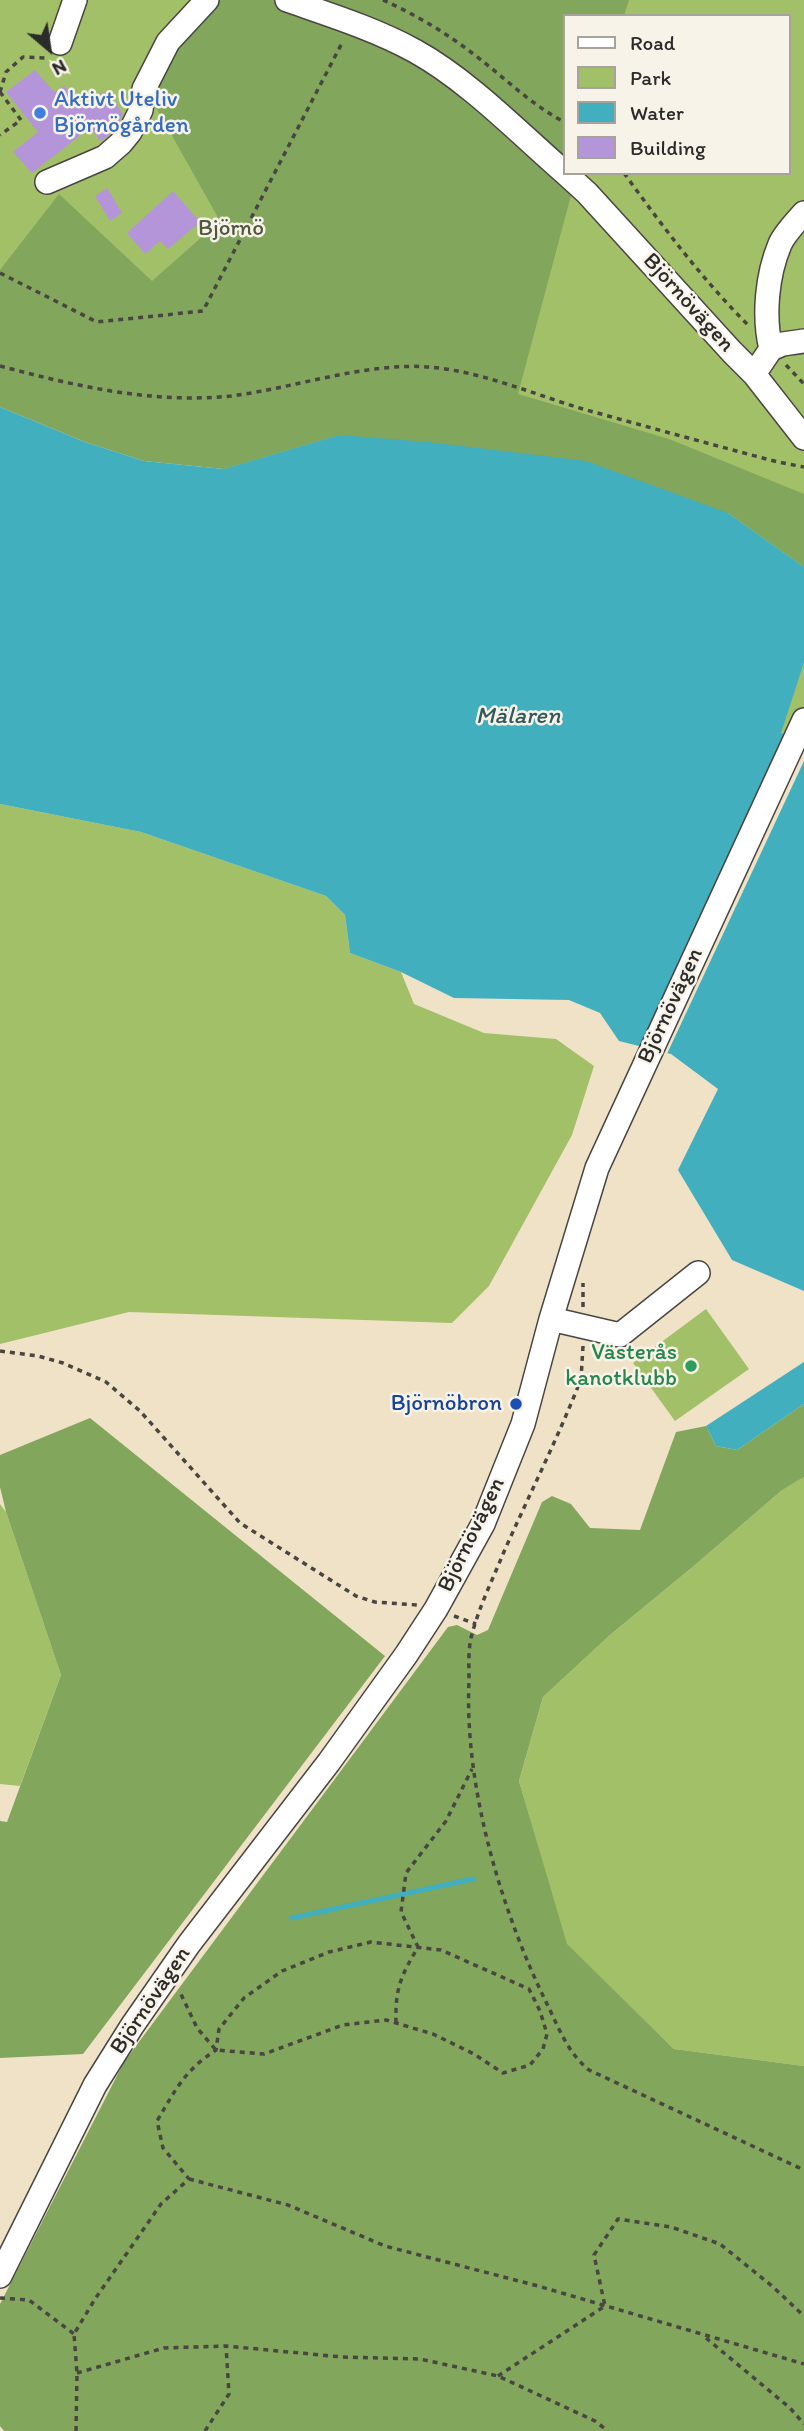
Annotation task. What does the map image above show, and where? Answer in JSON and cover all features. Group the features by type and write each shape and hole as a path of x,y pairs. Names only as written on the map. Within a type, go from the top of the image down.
{"street":[{"path":"60,43 75,0"},
{"path":"47,182 106,157 121,143 141,110 144,89 168,42 207,0"},
{"name":"Björnövägen","path":"287,0 375,31 418,52 466,87 562,170"},
{"name":"Björnövägen","path":"567,175 587,193 754,374 804,438"},
{"path":"771,349 766,332 768,294 773,270 781,243 804,214"},
{"path":"754,374 771,349 804,341"},
{"name":"Björnövägen","path":"0,2276 95,2085 170,1972 407,1655 436,1609 482,1524 523,1424 551,1319 597,1168 802,725"},
{"path":"551,1319 620,1335 698,1273"}],"path":[{"path":"383,0 408,12 470,51 545,111 562,121"},
{"path":"0,273 97,322 203,311 352,23"},
{"path":"0,135 21,120 0,92 6,72 23,57 56,59 60,43"},
{"path":"626,175 657,221 692,264 804,384"},
{"path":"0,366 108,391 177,398 228,396 386,369 430,367 488,378 584,409 765,459 804,467"},
{"path":"583,1344 578,1388 495,1573 471,1640 468,1705 473,1767 493,1861 515,1931 537,1986 568,2048 576,2058 589,2070 804,2170"},
{"path":"0,1351 38,1356 63,1363 106,1382 140,1411 240,1523 344,1590 375,1602 425,1605 475,1624"},
{"path":"418,1947 401,1912 405,1873 446,1821 473,1767"},
{"path":"216,2050 219,2029 244,1998 282,1971 329,1952 371,1942 441,1950 529,1989 547,2034 543,2049 530,2065 503,2073 474,2054 433,2034 386,2020 343,2025 264,2054 216,2050 197,2063 179,2084 157,2121 163,2148 189,2179 288,2205 385,2246 804,2364"},
{"path":"397,2023 395,2004 401,1977 418,1947"},
{"path":"170,1972 197,2028 216,2050"},
{"path":"76,2431 77,2373 74,2334 161,2204 189,2179"},
{"path":"605,2306 594,2255 618,2218 671,2227 720,2244 804,2316"},
{"path":"0,2298 29,2300 74,2334"},
{"path":"498,2376 605,2306"},
{"path":"704,2336 790,2408 804,2424"},
{"path":"77,2373 164,2348 226,2346 342,2357 420,2359 498,2376 595,2421 608,2431"},
{"path":"205,2431 229,2394 226,2346"}],"green space":[{"name":"Björnö","path":"0,0 804,0 804,567 728,513 224,469 0,407"},
{"name":"Björnö","path":"208,0 629,0 625,14 562,14 562,175 576,175 518,394 669,439 804,494 804,567 728,513 339,435 224,469 144,461 85,442 0,407 0,270 59,194 152,281 220,221 148,93"},
{"path":"804,663 804,746 780,733"},
{"path":"0,804 141,832 326,896 345,915 350,953 401,972 414,1004 484,1033 556,1039 594,1066 572,1135 489,1286 452,1323 129,1312 0,1344"},
{"name":"Västerås kanotklubb","path":"706,1309 749,1369 675,1421 633,1363"},
{"path":"804,1404 804,1477 781,1491 610,1635 543,1697 519,1781 567,1944 674,2049 804,2066 804,2431 4,2431 0,2426 0,2304 124,2062 448,1627 457,1625 477,1635 488,1630 542,1502 552,1496 571,1504 590,1528 640,1530 676,1432 706,1426 716,1446 737,1450"},
{"path":"90,1418 385,1656 83,2054 0,2058 0,1821 7,1822 61,1675 6,1512 0,1487 0,1455"},
{"path":"804,1477 804,2066 674,2049 566,1944 519,1781 543,1697 610,1635 781,1491"},
{"path":"0,1504 6,1512 61,1675 20,1786 0,1784"}],"water":[{"name":"Mälaren","path":"0,407 85,442 144,461 224,469 339,435 428,442 586,461 728,513 804,567 804,663 781,733 804,746 804,1291 732,1260 678,1170 718,1089 671,1054 619,1041 600,1013 569,1000 454,998 401,972 350,953 345,915 326,896 141,832 0,804"},
{"path":"804,1362 804,1404 737,1450 716,1446 706,1426"}],"pier":[{"path":"804,742 804,761 666,1056 640,1050"}],"building":[{"path":"35,70 54,92 65,86 79,107 108,90 123,115 107,137 100,141 91,127 32,173 13,152 38,132 6,92"},
{"path":"107,188 122,213 110,221 95,196"},
{"path":"173,191 200,222 168,249 160,241 145,254 127,233"}],"waterway":[{"path":"292,1918 473,1879"}],"place":[{"name":"Aktivt Uteliv Björnögården","path":"40,113"},
{"name":"Västerås kanotklubb","path":"691,1366"},
{"name":"Björnöbron","path":"516,1404"}]}
